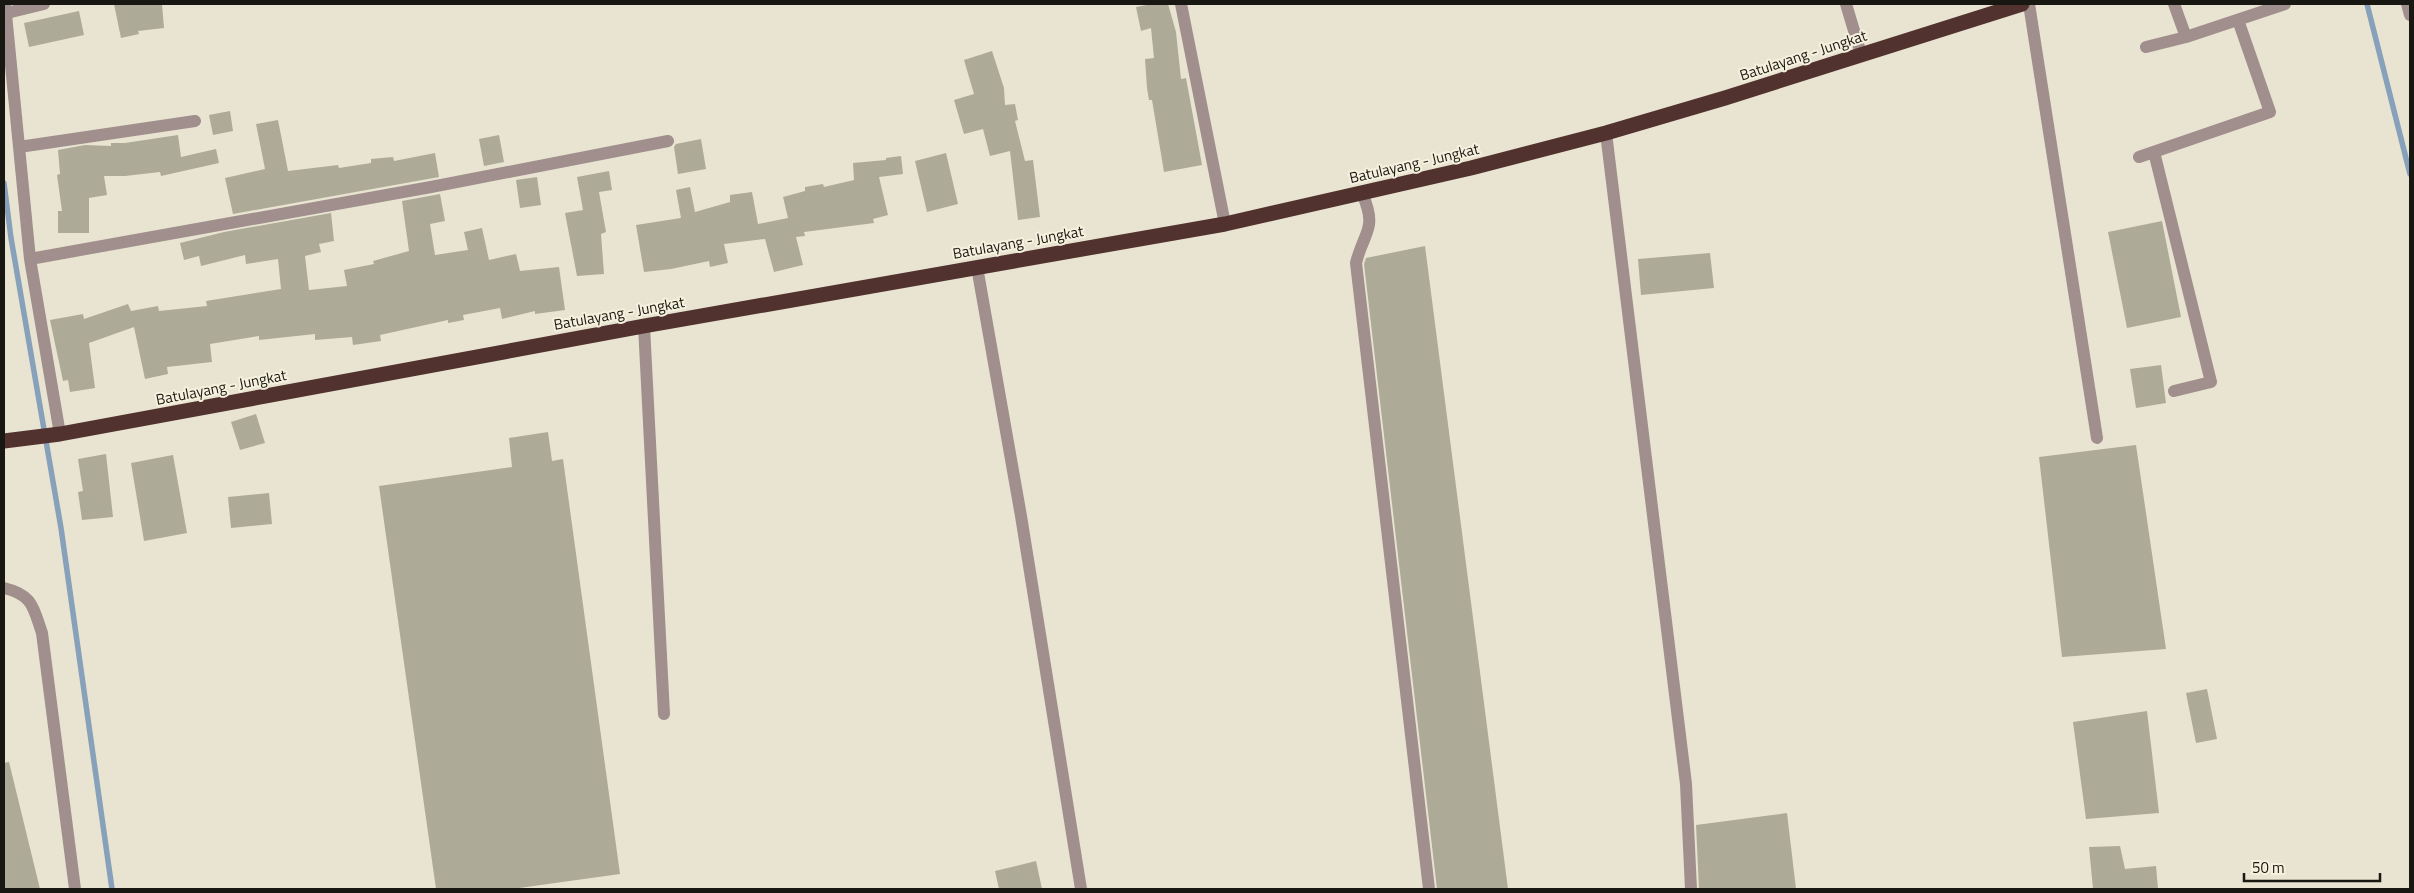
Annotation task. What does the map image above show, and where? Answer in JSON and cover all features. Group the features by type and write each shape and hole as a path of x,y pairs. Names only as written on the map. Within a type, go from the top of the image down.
{"highway":[{"name":"Batulayang - Jungkat","path":"4,441 56,435 644,326 1225,224 1362,193 1606,133 1725,98 2022,4"}],"street":[{"path":"44,4 6,8 30,259 56,435"},
{"path":"1181,4 1225,224"},
{"path":"1846,4 1861,54"},
{"path":"2029,4 2097,438"},
{"path":"2174,4 2186,37"},
{"path":"2146,47 2186,37 2285,4"},
{"path":"2407,4 2410,15"},
{"path":"2139,157 2270,112 2238,20"},
{"path":"19,147 194,121"},
{"path":"1606,133 1686,784 1691,889"},
{"path":"30,259 432,187 668,141"},
{"path":"2154,152 2211,382 2174,391"},
{"path":"1362,193 1367,205 1370,230 1356,262 1429,889"},
{"path":"977,267 1022,526 1081,889"},
{"path":"644,326 664,714"},
{"path":"4,588 21,592 32,606 42,633 74,889"}],"building":[{"path":"114,4 162,4 164,28 138,31 139,34 121,38"},
{"path":"1168,4 1176,32 1181,79 1186,78 1202,165 1164,172 1152,100 1149,100 1147,88 1145,59 1154,58 1151,28 1141,31 1136,7"},
{"path":"79,11 84,35 29,47 24,23"},
{"path":"992,51 1004,88 1005,105 1015,104 1018,120 1015,121 1025,161 1033,160 1040,217 1018,220 1010,151 990,156 983,129 964,134 954,100 974,94 964,60"},
{"path":"230,111 233,131 213,135 209,115"},
{"path":"278,120 288,171 338,165 339,168 371,163 371,159 393,157 394,161 435,153 439,177 233,214 225,178 265,169 256,124"},
{"path":"178,135 181,157 216,149 219,163 161,176 160,172 104,176 107,195 89,198 89,233 58,233 58,211 62,211 57,175 60,174 58,150 85,145 111,146 111,143 125,143"},
{"path":"499,135 504,162 484,166 479,139"},
{"path":"701,139 706,169 678,174 674,147 676,144"},
{"path":"946,153 958,204 927,212 915,161"},
{"path":"901,156 903,174 879,177 888,215 873,219 874,223 804,232 805,236 796,237 803,265 774,272 765,239 724,244 728,263 710,267 709,261 671,269 644,272 636,225 681,218 676,190 690,187 695,212 730,202 730,195 752,192 758,224 788,218 783,197 805,191 805,187 823,184 824,187 854,180 853,163 886,160 886,158"},
{"path":"609,171 612,190 599,192 606,232 601,234 604,274 577,276 565,213 583,210 577,177"},
{"path":"537,177 541,205 520,208 516,180"},
{"path":"440,194 445,221 430,224 435,255 468,250 464,232 482,228 489,260 516,254 520,271 559,267 565,310 535,314 535,311 502,319 500,308 463,315 464,320 448,323 448,320 380,335 381,341 353,345 352,337 315,340 315,334 259,340 259,336 210,344 212,362 167,367 168,374 145,379 134,327 89,343 95,388 70,392 68,380 63,381 50,320 83,314 84,319 128,304 131,311 158,306 159,311 207,306 206,301 281,289 278,259 246,264 245,255 201,266 199,256 184,260 180,243 224,232 331,213 334,241 319,244 321,252 305,256 309,290 347,286 344,270 374,264 373,261 409,251 402,201"},
{"path":"2162,221 2181,317 2127,328 2108,232"},
{"path":"1425,246 1508,889 1437,889 1364,264 1366,258"},
{"path":"1710,253 1714,288 1641,295 1638,259"},
{"path":"2161,365 2166,403 2136,408 2130,369"},
{"path":"256,414 265,443 240,450 231,422"},
{"path":"548,432 552,461 563,459 620,874 512,889 436,889 379,486 512,467 509,438"},
{"path":"2136,445 2166,649 2062,657 2039,457"},
{"path":"106,454 113,517 82,520 78,492 83,491 78,459"},
{"path":"173,455 187,533 144,541 131,463"},
{"path":"269,493 272,524 231,528 228,497"},
{"path":"2207,689 2217,739 2196,743 2186,693"},
{"path":"2147,711 2159,813 2086,819 2073,722"},
{"path":"9,762 40,889 4,889 4,763"},
{"path":"1787,813 1796,889 1699,889 1696,825"},
{"path":"2120,846 2125,869 2156,866 2158,889 2093,889 2089,847"},
{"path":"1036,861 1042,889 999,889 995,871"}],"waterway":[{"path":"2367,4 2410,174"},
{"path":"4,183 11,238 61,528 112,889"}]}
